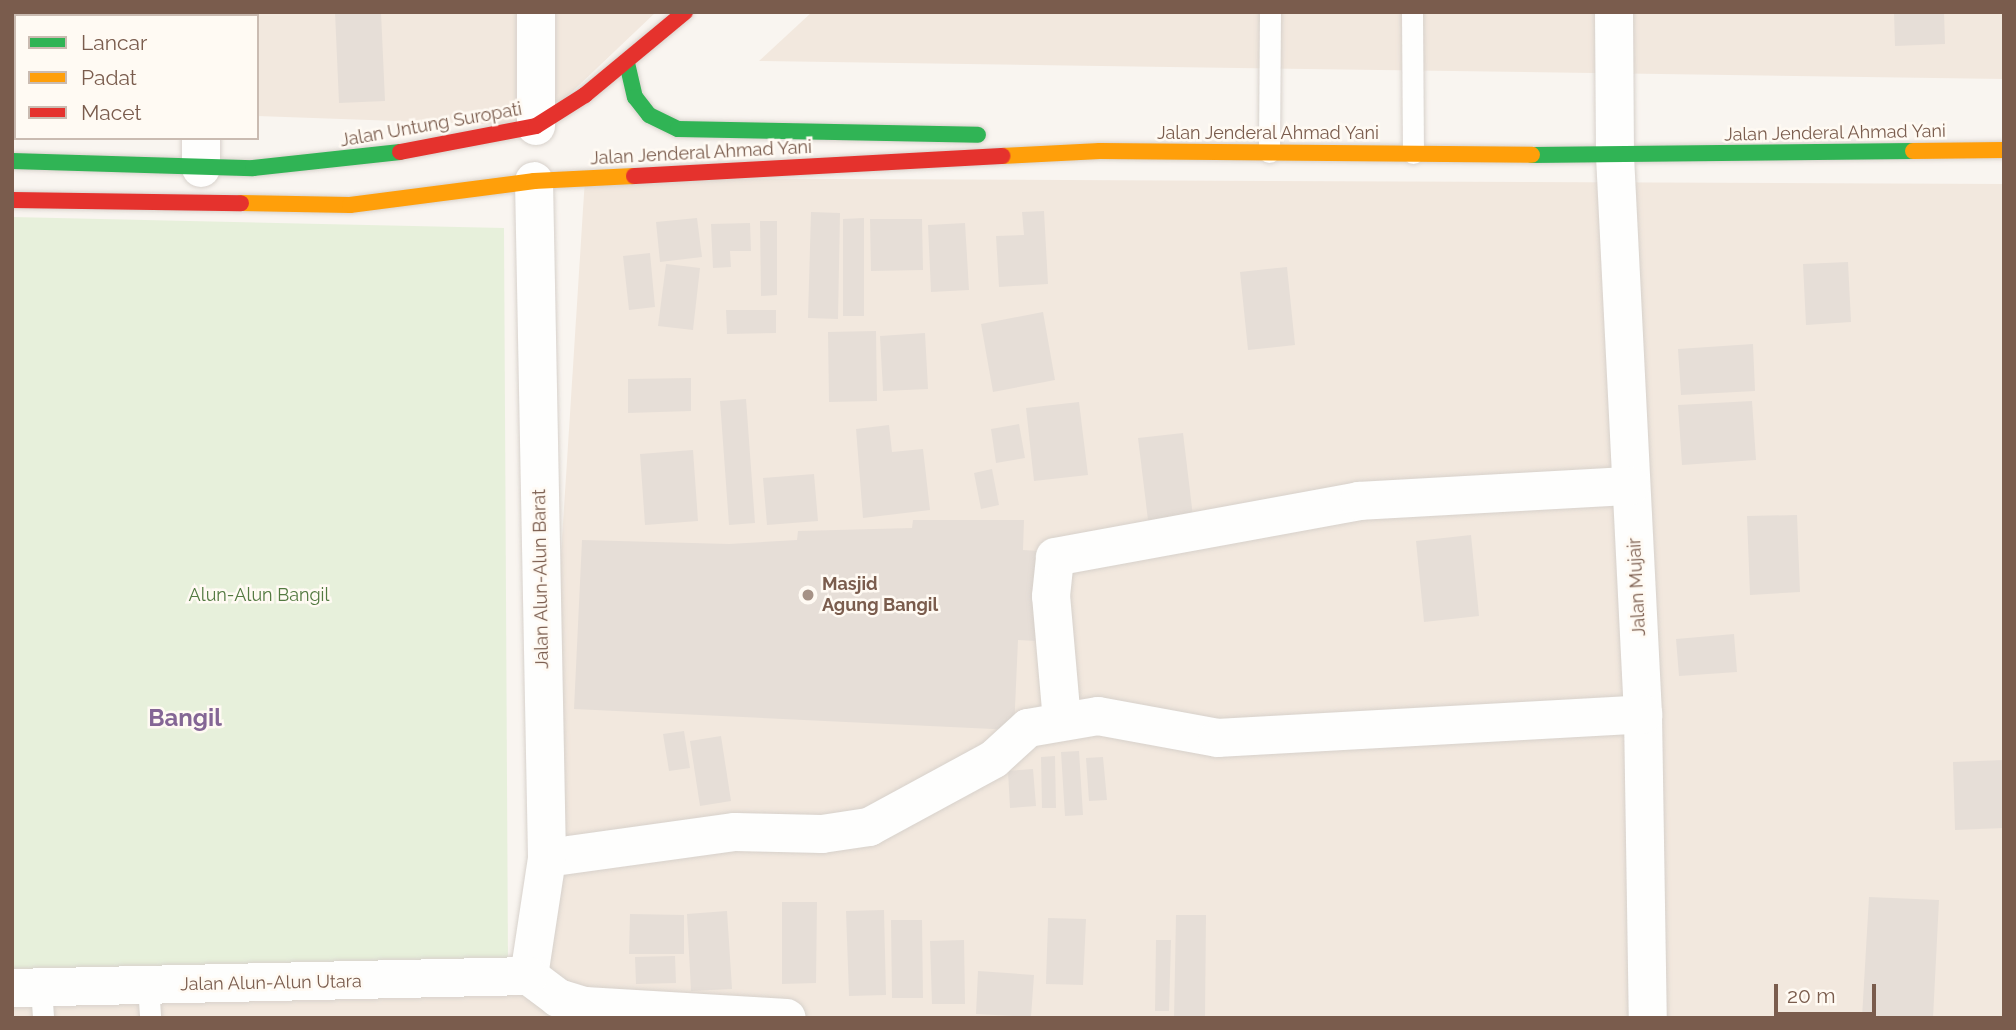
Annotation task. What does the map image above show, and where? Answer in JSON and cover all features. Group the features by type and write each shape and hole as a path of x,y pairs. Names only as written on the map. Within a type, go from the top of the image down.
{"highway":[{"name":"Jalan Untung Suropati","path":"12,161 201,153 362,160 536,126 626,63 685,12"},
{"path":"626,63 635,97 649,115 678,129 1010,136 1100,151"},
{"name":"Jalan Jenderal Ahmad Yani","path":"534,181 1100,151 1615,156 2004,150"},
{"path":"12,200 350,205 534,181"}],"street":[{"path":"536,12 536,126"},
{"name":"Jalan Mujair","path":"1614,12 1615,156 1643,713 1648,1018"},
{"name":"Jalan Alun-Alun Barat","path":"529,976 547,858 534,181"},
{"path":"1062,720 1051,596 1055,557 1359,501 1632,486"},
{"path":"547,858 735,832 822,834 869,827 994,759 1028,728 1062,720 1098,716 1217,738 1643,713"},
{"path":"529,976 558,998 585,1012 787,1018"},
{"name":"Jalan Alun-Alun Utara","path":"32,998 149,1002 529,976"}],"lane":[{"path":"1269,152 1270,12"},
{"path":"1412,12 1413,153"}],"shaded area":[{"path":"12,12 656,12 536,126 259,116 259,14 14,14 12,106"},
{"path":"812,12 2004,12 2004,79 759,61"},
{"path":"585,178 2004,184 2004,1018 562,1018 538,917"},
{"path":"543,969 556,1018 12,1018 12,1004"}],"green space":[{"name":"Alun-Alun Bangil","path":"12,217 504,228 508,963 12,974"}],"building":[{"path":"335,12 381,12 385,101 339,103"},
{"path":"1894,12 1944,12 1945,44 1895,46"},
{"path":"1044,211 1048,284 999,287 996,236 1024,235 1022,212"},
{"path":"811,212 840,213 838,319 808,318"},
{"path":"697,218 702,257 660,262 656,222"},
{"path":"864,218 864,316 843,316 843,219"},
{"path":"870,219 922,219 923,270 871,271"},
{"path":"760,221 777,221 777,295 761,296"},
{"path":"750,223 751,251 730,251 731,267 713,268 711,224"},
{"path":"965,223 969,290 931,292 928,225"},
{"path":"650,253 655,307 629,310 623,256"},
{"path":"1848,262 1851,322 1806,325 1803,264"},
{"path":"666,264 700,268 693,330 658,326"},
{"path":"1287,267 1295,345 1248,350 1240,272"},
{"path":"726,310 776,310 776,333 727,334"},
{"path":"1043,312 1055,380 993,392 981,324"},
{"path":"876,331 877,401 829,402 828,332"},
{"path":"925,333 928,389 883,391 880,336"},
{"path":"1753,344 1755,391 1681,395 1678,349"},
{"path":"691,378 691,411 628,413 628,379"},
{"path":"746,399 755,523 729,525 720,401"},
{"path":"1752,401 1756,460 1682,465 1678,405"},
{"path":"1079,402 1088,475 1034,481 1026,408"},
{"path":"1019,424 1025,458 996,463 991,429"},
{"path":"889,425 892,452 923,449 930,510 863,518 856,429"},
{"path":"1183,433 1193,516 1148,520 1138,438"},
{"path":"693,450 698,521 645,525 640,454"},
{"path":"992,469 999,505 981,509 974,473"},
{"path":"814,474 818,521 767,525 763,478"},
{"path":"1797,515 1800,592 1750,595 1747,516"},
{"name":"Masjid Agung Bangil","path":"913,520 1024,520 1023,550 1039,551 1036,641 1018,640 1014,730 574,709 582,540 729,544 797,540 798,531 912,528"},
{"path":"1471,535 1479,616 1424,622 1416,541"},
{"path":"1734,634 1737,672 1679,676 1676,639"},
{"path":"684,731 690,768 669,771 663,734"},
{"path":"721,736 731,801 700,806 690,741"},
{"path":"1079,751 1083,815 1065,816 1061,752"},
{"path":"1055,756 1056,808 1042,808 1041,757"},
{"path":"1103,757 1107,800 1089,801 1086,758"},
{"path":"2004,760 2004,828 1955,830 1953,762"},
{"path":"1033,769 1036,806 1010,808 1008,771"},
{"path":"1869,897 1939,900 1933,1018 1862,1018"},
{"path":"782,902 817,902 816,983 782,984"},
{"path":"884,910 886,995 849,996 846,911"},
{"path":"727,911 732,989 691,991 687,914"},
{"path":"630,914 684,915 684,954 629,954"},
{"path":"1176,915 1206,915 1205,1018 1174,1018"},
{"path":"1048,918 1086,919 1083,985 1046,984"},
{"path":"891,920 922,920 923,998 892,998"},
{"path":"964,940 965,1004 932,1004 930,941"},
{"path":"1156,940 1171,940 1169,1011 1155,1011"},
{"path":"675,956 676,983 636,984 635,957"},
{"path":"978,971 1034,975 1031,1017 976,1014"}],"traffic: fast":[{"path":"627,63 635,97 649,115 678,129 978,135"},
{"path":"1532,155 1913,151"},
{"path":"12,161 253,168 400,152"}],"traffic: slow":[{"path":"1913,151 2004,150"},
{"path":"1002,156 1100,151 1532,155"},
{"path":"241,203 350,205 534,181 634,176"}],"traffic: jam":[{"path":"400,152 536,126 585,95 685,12"},
{"path":"634,176 1002,156"},
{"path":"12,200 241,203"}],"place":[{"name":"Masjid Agung Bangil","path":"808,595"}],"district":[{"name":"Bangil","path":"185,718"}]}
